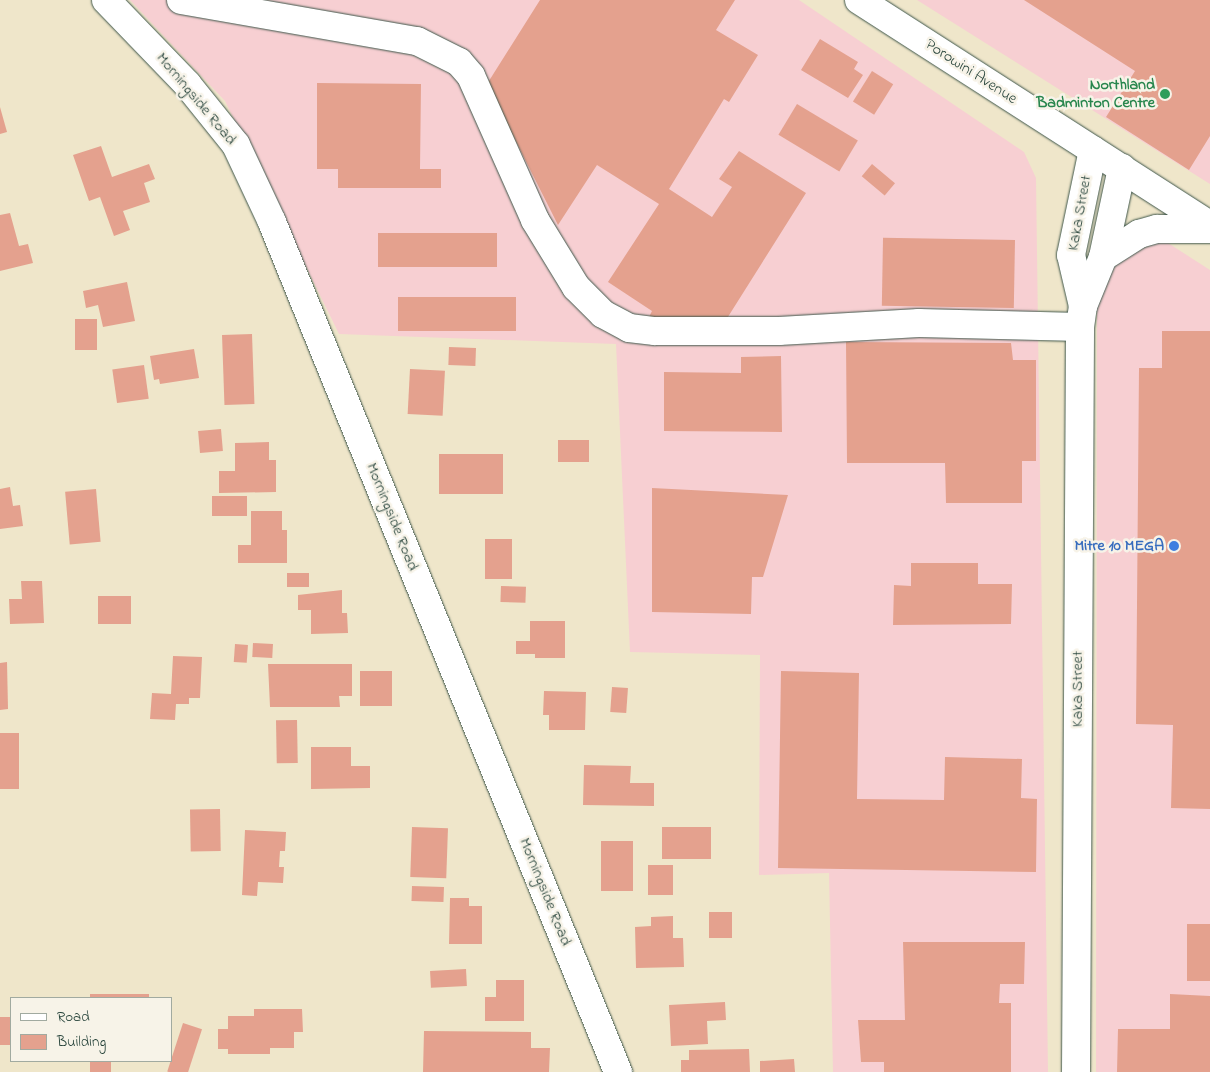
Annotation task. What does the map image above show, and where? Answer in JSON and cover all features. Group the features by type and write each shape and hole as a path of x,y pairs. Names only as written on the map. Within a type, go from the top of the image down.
{"street":[{"path":"181,0 417,41 459,62 471,76 535,220 576,287 603,314 629,328 655,332 779,332 919,323 1081,316"},
{"name":"Porowini Avenue","path":"859,0 1210,225"},
{"name":"Morningside Road","path":"117,4 187,84 236,145 275,230 618,1072"},
{"name":"Kaka Street","path":"1076,1072 1081,316 1071,254 1093,150"},
{"name":"Kaka Street","path":"1081,316 1103,257 1122,168"},
{"path":"1103,257 1139,234 1157,229 1210,229"}],"shaded area":[{"path":"130,0 799,0 1024,152 1036,178 1048,1072 833,1072 829,873 759,875 760,655 630,652 616,344 339,334 225,101"},
{"path":"917,0 1210,0 1210,184"},
{"path":"1154,234 1210,270 1210,1072 1096,1072 1097,272"}],"building":[{"path":"540,0 735,0 716,30 758,55 729,102 724,99 669,189 712,217 732,187 719,179 739,151 806,193 726,320 647,321 652,311 608,282 659,204 597,165 558,225 487,84"},
{"name":"Northland Badminton Centre","path":"1024,0 1210,0 1210,136 1189,170 1106,117 1135,71"},
{"path":"820,39 858,62 854,69 863,75 848,98 801,70"},
{"path":"872,71 893,84 874,115 853,102"},
{"path":"317,83 421,84 420,169 441,169 441,188 338,188 338,169 317,169"},
{"path":"797,104 858,141 839,171 778,135"},
{"path":"0,107 7,132 0,134"},
{"path":"101,146 112,177 149,164 155,179 144,183 150,202 123,211 130,230 114,236 100,197 89,201 73,155"},
{"path":"872,164 895,183 885,196 862,176"},
{"path":"10,213 19,246 28,244 33,263 0,271 0,215"},
{"path":"378,233 497,233 497,267 378,267"},
{"path":"883,238 1015,240 1014,308 882,306"},
{"path":"127,282 135,321 103,327 98,305 86,308 83,291"},
{"path":"398,297 516,297 516,331 398,331"},
{"path":"75,319 97,319 97,350 75,350"},
{"name":"Mitre 10 MEGA","path":"1162,331 1210,331 1210,809 1171,808 1173,725 1136,724 1139,368 1162,368"},
{"path":"252,334 254,404 224,405 222,335"},
{"path":"846,342 1011,343 1013,360 1036,360 1036,461 1022,461 1022,503 946,503 945,463 847,463"},
{"path":"449,347 476,348 475,366 448,365"},
{"path":"194,349 199,378 160,384 159,379 154,380 150,356"},
{"path":"781,356 782,432 664,431 664,372 741,373 741,357"},
{"path":"144,365 149,399 117,403 112,369"},
{"path":"410,369 445,371 443,416 408,414"},
{"path":"221,429 223,451 200,453 198,431"},
{"path":"558,440 589,440 589,462 558,462"},
{"path":"269,442 269,460 276,460 276,492 219,493 219,471 235,471 235,443"},
{"path":"439,454 503,454 503,494 439,494"},
{"path":"10,487 13,506 20,505 23,526 0,529 0,489"},
{"path":"652,488 788,495 763,577 752,577 751,614 652,612"},
{"path":"96,489 101,542 70,545 65,492"},
{"path":"212,496 247,496 247,516 212,516"},
{"path":"251,511 282,511 282,530 287,530 287,563 238,563 238,545 251,545"},
{"path":"485,539 512,539 512,579 485,579"},
{"path":"911,563 978,563 978,584 1012,584 1011,624 893,625 894,585 911,586"},
{"path":"287,573 309,573 309,587 287,587"},
{"path":"21,581 42,581 44,623 10,624 9,599 22,599"},
{"path":"501,586 526,587 525,603 500,602"},
{"path":"342,590 342,613 347,613 348,633 311,634 311,610 298,610 298,595"},
{"path":"98,596 131,596 131,624 98,624"},
{"path":"530,621 565,621 565,658 535,658 535,654 516,654 516,641 530,641"},
{"path":"253,643 273,644 272,658 252,657"},
{"path":"235,644 248,645 247,663 234,662"},
{"path":"173,656 202,657 200,698 189,698 189,704 176,704 175,720 150,719 152,693 171,694"},
{"path":"7,662 8,709 0,710 0,663"},
{"path":"268,664 352,664 352,696 339,696 340,707 270,707"},
{"path":"360,671 392,671 392,706 360,706"},
{"path":"781,671 859,673 857,799 944,800 945,757 1022,759 1021,798 1037,799 1036,872 778,868"},
{"path":"612,687 628,688 626,713 610,712"},
{"path":"544,691 586,692 585,730 549,730 549,715 543,715"},
{"path":"276,720 297,720 298,763 277,763"},
{"path":"0,733 19,733 19,789 0,789"},
{"path":"311,747 351,747 351,766 370,766 370,788 311,789"},
{"path":"584,765 631,766 630,783 654,783 654,806 583,805"},
{"path":"220,809 221,851 191,852 190,810"},
{"path":"412,827 448,828 446,878 410,877"},
{"path":"662,827 711,827 711,859 662,859"},
{"path":"245,830 286,832 285,851 280,851 279,867 284,867 283,883 258,882 257,896 242,895"},
{"path":"601,841 633,841 633,891 601,891"},
{"path":"648,865 673,865 673,895 648,895"},
{"path":"412,886 444,887 443,902 411,901"},
{"path":"450,898 469,898 469,906 482,906 482,944 449,944"},
{"path":"709,912 732,912 732,938 709,938"},
{"path":"673,916 673,938 683,938 684,967 636,968 635,927 651,926 651,917"},
{"path":"1187,924 1210,924 1210,981 1187,981"},
{"path":"903,942 1025,942 1024,984 1000,984 999,1003 1011,1003 1011,1072 884,1072 884,1062 861,1062 858,1020 905,1020"},
{"path":"466,969 467,986 431,988 430,971"},
{"path":"496,980 524,980 524,1021 485,1021 485,997 496,997"},
{"path":"90,994 149,994 149,997 90,997"},
{"path":"1170,994 1210,996 1210,1072 1117,1072 1118,1029 1170,1029"},
{"path":"725,1002 726,1020 707,1021 708,1044 671,1046 669,1005"},
{"path":"254,1009 302,1009 303,1032 294,1032 294,1048 270,1048 270,1054 228,1054 228,1049 218,1049 218,1029 228,1029 228,1016 254,1016"},
{"path":"0,1017 10,1017 10,1045 0,1045"},
{"path":"183,1023 202,1029 188,1072 169,1072 167,1072 172,1062"},
{"path":"424,1031 531,1032 531,1048 550,1048 549,1072 423,1072"},
{"path":"749,1049 750,1072 681,1072 681,1060 689,1060 689,1050"},
{"path":"794,1059 795,1072 760,1072 760,1061"},
{"path":"90,1062 111,1062 111,1072 90,1072"}],"place":[{"name":"Northland Badminton Centre","path":"1165,94"},
{"name":"Mitre 10 MEGA","path":"1174,546"}]}
